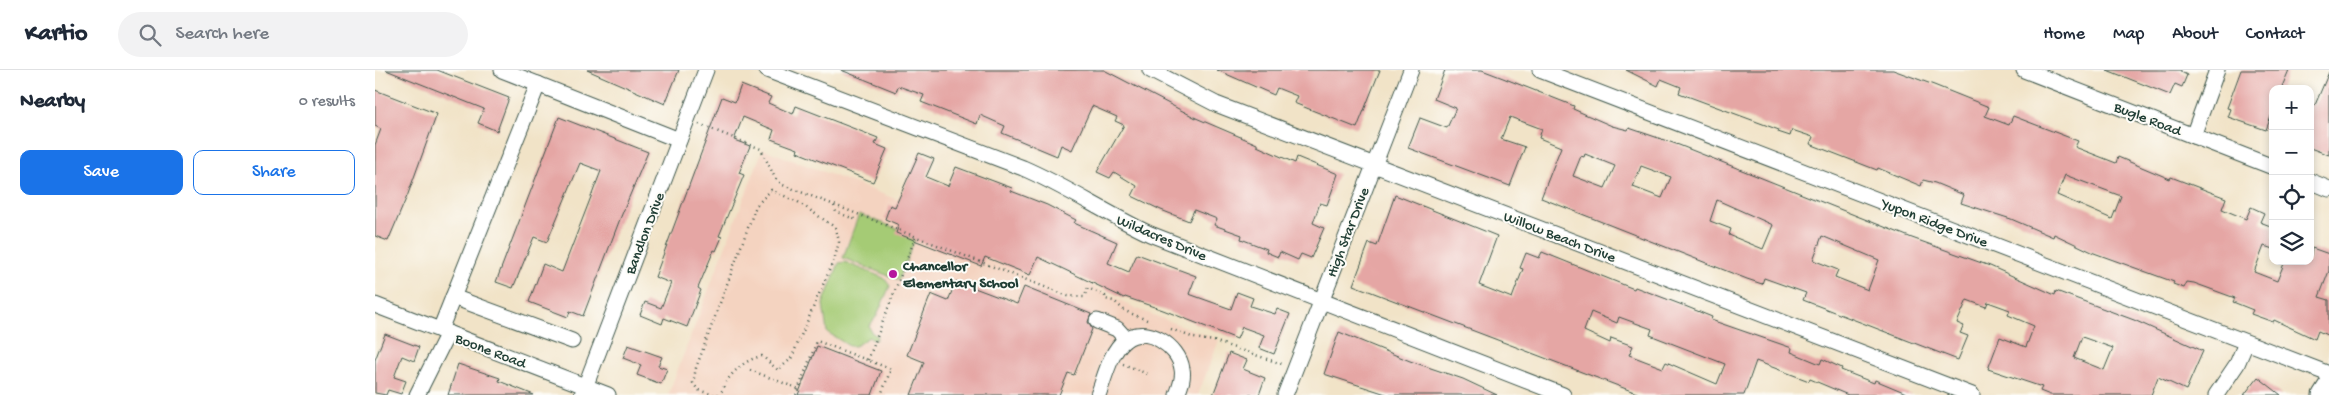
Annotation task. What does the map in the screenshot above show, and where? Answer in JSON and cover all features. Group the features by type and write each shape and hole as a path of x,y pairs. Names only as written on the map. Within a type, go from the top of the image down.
{"main road":[{"path":"2322,395 2329,384"}],"street":[{"path":"502,70 679,140"},
{"name":"Bandlon Drive","path":"584,391 706,70"},
{"name":"Wildacres Drive","path":"767,70 1023,168 1046,178 1100,210 1151,234 1563,395"},
{"name":"Willow Beach Drive","path":"1150,70 1216,104 1972,395"},
{"name":"High Star Drive","path":"1285,395 1411,70"},
{"name":"Yupon Ridge Drive","path":"1540,70 2329,374"},
{"name":"Bugle Road","path":"2024,70 2055,76 2193,136 2269,165"},
{"path":"2193,136 2217,70"},
{"path":"417,395 444,332 453,297 538,84"},
{"path":"2314,183 2329,189"},
{"path":"453,297 572,341"},
{"name":"Boone Road","path":"375,305 584,391 608,395"},
{"path":"1097,321 1117,329 1126,339"},
{"path":"1098,395 1113,355 1126,339 1143,335 1168,344 1182,366 1181,383 1177,395"},
{"path":"2216,395 2237,364 2247,343"}],"path":[{"path":"687,119 761,149 778,183 1068,296 1084,297 1087,288 1105,296 1105,299 1115,301 1125,311 1151,322"},
{"path":"771,190 799,202 836,228 839,242 835,257 791,359 778,370 762,356 753,358 732,374 721,393 715,395 698,390 693,383 695,368 756,206 771,190"},
{"path":"833,205 836,212 857,220"},
{"path":"867,361 916,236"},
{"path":"1168,328 1194,338 1214,341 1295,368"},
{"path":"796,395 817,341 891,369 881,395"},
{"path":"750,370 799,389"}],"shaded area":[{"name":"Chancellor Elementary School","path":"763,149 1007,241 1135,308 1219,340 1198,395 668,395"}],"green space":[{"path":"859,214 916,236 899,280 843,258"},
{"path":"845,262 884,278 890,286 876,317 869,326 871,332 877,336 876,340 869,337 855,346 849,346 827,332 823,304 839,263"}],"building":[{"path":"386,70 437,70 509,98 497,131 478,123 484,109"},
{"path":"587,70 679,70 665,104"},
{"path":"841,70 1104,70 1196,118 1257,144 1257,146 1295,163 1297,157 1338,174 1327,205 1320,203 1313,223 1324,228 1311,258 1301,254 1298,260 1280,252 1278,257 1266,252 1267,249 1241,239 1242,235 1214,225 1217,219 1194,210 1189,221 1132,196 1137,186 1114,172 1110,178 1097,172 1124,125 1115,121 1117,117 1092,106 1072,150 1061,145 1057,156 1002,133 1005,126 980,115 977,124 921,102 924,95 898,86 896,92"},
{"path":"1217,70 1380,70 1357,128 1294,103 1297,96 1277,88 1274,95"},
{"path":"1445,70 1482,70 1574,106 1573,109 1612,126 1628,130 1629,128 1679,145 1912,238 1990,266 2055,295 2056,291 2134,320 2203,351 2186,390 2158,377 2151,395 2050,395 2040,391 2042,387 1988,369 2000,337 2026,347 2034,326 2008,315 2010,310 1988,302 1986,307 1967,300 1957,323 1964,326 1960,333 1968,336 1958,360 1803,300 1806,293 1764,278 1762,284 1747,279 1541,198 1561,147 1539,138 1542,129 1510,117 1501,139 1525,147 1510,186 1408,148 1420,118 1447,128 1456,108 1434,99","holes":["1585,154 1615,166 1605,188 1573,176 1581,156 1584,157","1641,166 1671,177 1662,198 1633,187","1717,200 1773,225 1763,249 1729,235 1731,229 1710,221","1822,236 1879,260 1868,290 1835,277 1838,270 1813,260","2082,337 2113,348 2104,370 2074,358"]},
{"path":"1626,70 1893,70 1934,85 1989,107 1985,116 2009,125 2013,116 2078,141 2075,147 2116,163 2118,157 2170,179 2171,177 2226,198 2222,209 2246,219 2251,207 2264,213 2260,222 2269,225 2269,248 2264,246 2254,272 2277,281 2283,265 2314,265 2314,249 2329,254 2329,271 2319,297 2329,300 2329,336 2318,331 2315,339 2274,320 2273,322 2251,314 2253,310 2233,302 2235,298 2194,283 2187,282 2184,288 2173,284 2174,282 2094,253 2054,234 2053,237 2011,219 1961,203 1964,195 1935,183 1923,180 1921,186 1878,168 1877,170 1810,144 1813,137 1792,130 1790,136 1778,132 1779,130 1679,93 1681,87 1661,79 1658,86","holes":["2065,175 2121,196 2112,219 2057,195"]},
{"path":"2107,70 2181,70 2181,72 2187,75 2182,87 2175,84 2170,95"},
{"path":"2241,70 2289,70 2283,85 2269,85 2269,122 2266,130 2228,117 2231,109 2227,108"},
{"path":"2329,72 2329,155 2314,149 2315,105"},
{"path":"741,85 771,97 768,103 793,114 796,106 878,138 875,144 887,149 873,182 797,152 798,149 771,139 774,130 743,117 734,140 750,146 739,173 744,175 719,236 722,237 716,251 714,250 698,288 701,290 687,327 664,318 662,324 640,315 645,302 661,308 671,283 655,277 722,97 735,102"},
{"path":"375,90 437,114 408,194 388,241 375,236 375,145 381,129 375,126"},
{"path":"559,117 648,152 583,316 570,311 568,317 529,302 543,264 562,272 601,171 580,163 547,242 534,237 513,288 496,282"},
{"path":"919,153 934,159 926,177 948,186 956,167 1012,188 1011,191 1047,205 1076,220 1074,223 1117,242 1108,263 1129,272 1137,254 1196,276 1189,294 1231,309 1237,292 1253,298 1250,306 1275,314 1277,309 1290,314 1274,354 1259,348 1264,335 1242,327 1237,339 1163,310 1124,298 1038,257 1030,275 985,257 981,266 896,233 899,225 885,219 890,205 895,207"},
{"path":"1395,195 1497,236 1479,285 1512,298 1523,269 1520,268 1526,253 1539,258 1542,252 1634,289 1635,287 1685,306 1712,317 1711,320 1792,348 1791,352 1820,364 1822,359 1842,368 1841,370 1874,383 1875,380 1911,395 1848,395 1810,379 1809,381 1756,361 1744,395 1642,395 1353,285 1369,243 1377,246","holes":["1591,312 1617,323 1619,317 1652,329 1650,335 1725,364 1717,384 1666,362 1663,368 1629,355 1633,346 1611,338 1610,343 1584,331"]},
{"path":"956,281 1017,304 1024,287 1091,314 1088,322 1092,329 1074,375 1068,373 1059,395 911,395 924,362 907,355 931,294 948,301"},
{"path":"1339,332 1410,361 1463,379 1497,395 1389,395 1324,374"},
{"path":"385,334 419,347 414,361 402,356 394,377 406,381 401,394 388,390 386,395 375,393 375,360"},
{"path":"628,345 662,357 658,366 667,369 661,384 637,375 641,365 623,358"},
{"path":"817,346 881,371 872,395 798,395"},
{"path":"1229,353 1247,360 1243,369 1265,378 1259,395 1213,395"},
{"path":"458,364 500,378 499,381 534,395 448,395"},
{"path":"2258,377 2281,395 2244,395"}],"place":[{"name":"Chancellor Elementary School","path":"893,274"}]}
